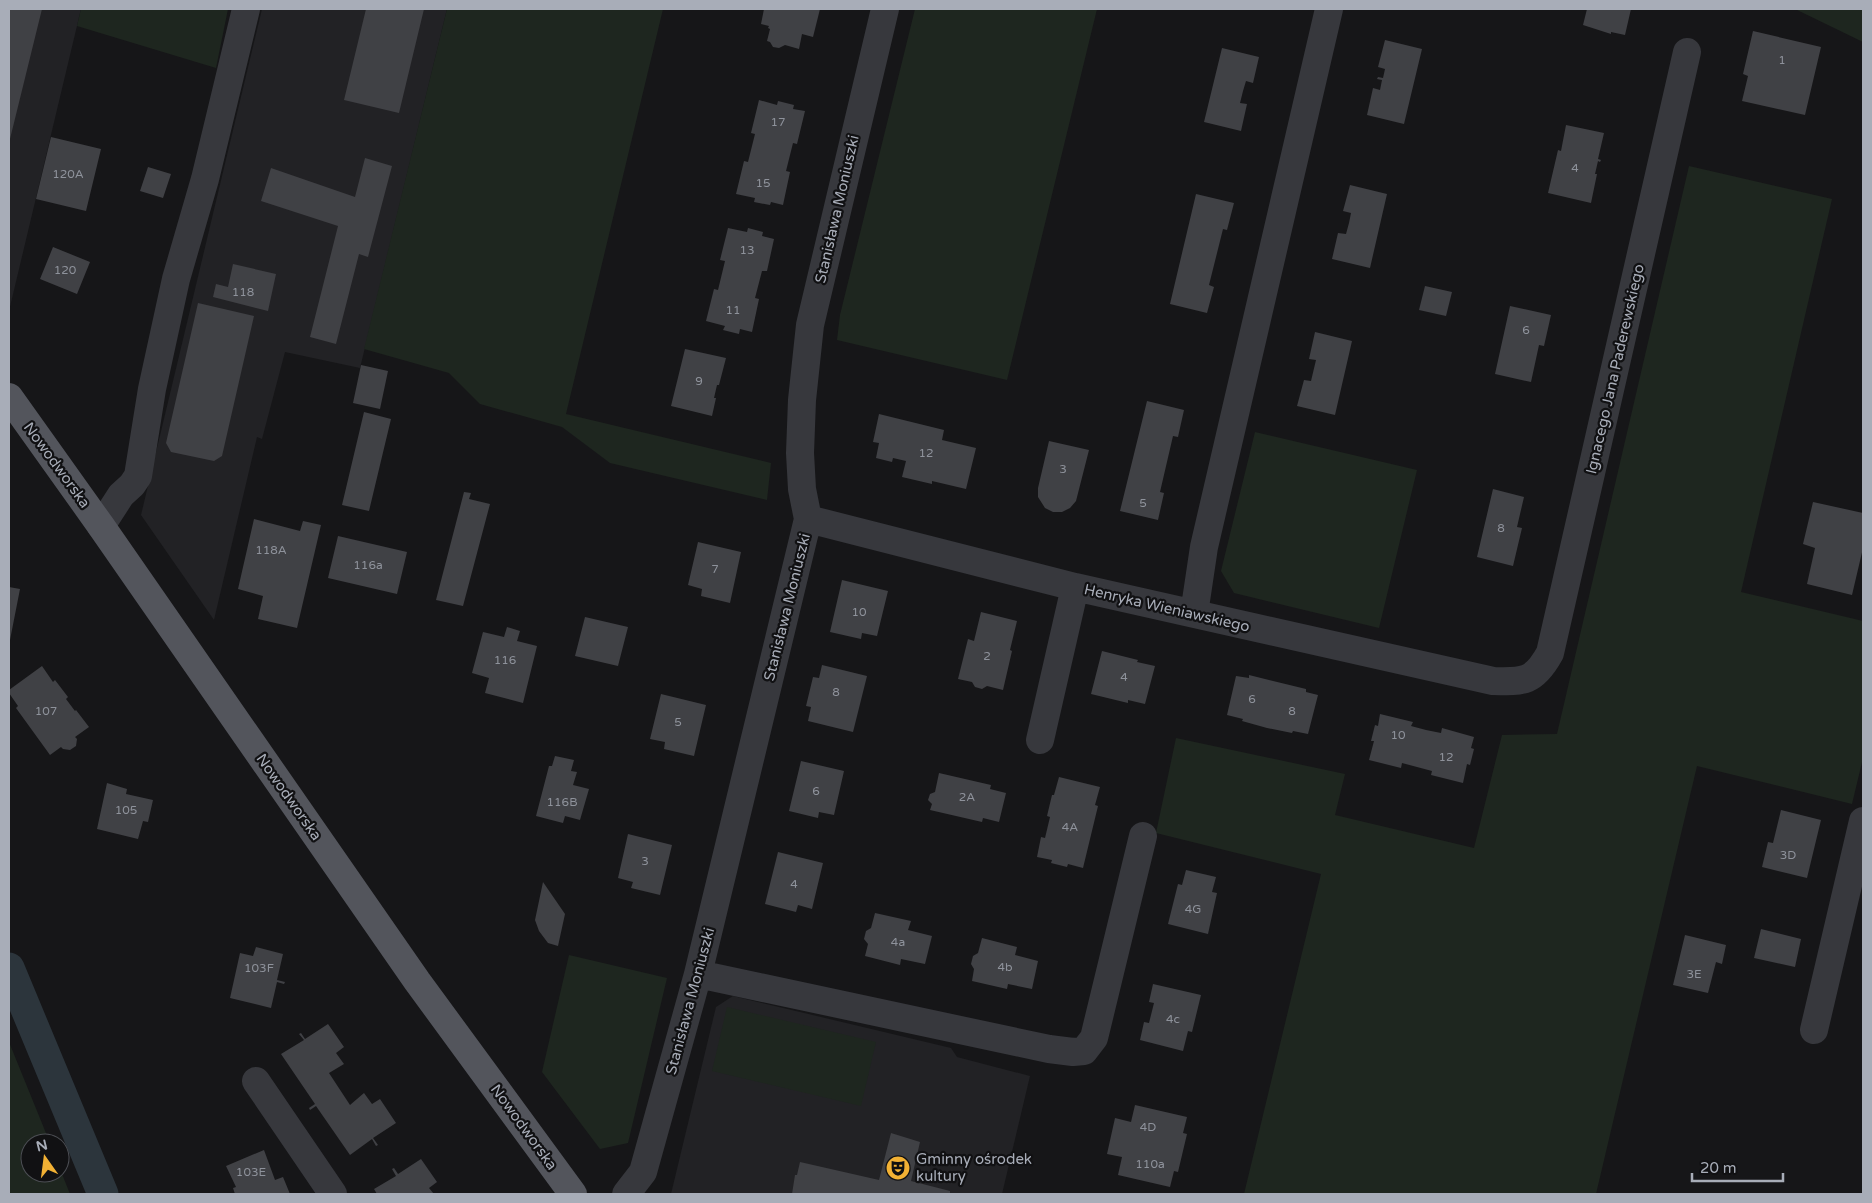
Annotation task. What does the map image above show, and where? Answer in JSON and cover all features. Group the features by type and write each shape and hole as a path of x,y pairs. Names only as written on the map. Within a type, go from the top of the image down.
{"main road":[{"name":"Nowodworska","path":"9,397 101,526 417,981 573,1194"}],"street":[{"path":"101,526 121,495 132,485 138,476 152,388 174,288 205,179 246,9"},
{"name":"Stanisława Moniuszki","path":"626,1194 643,1172 698,974 808,519 802,489 800,453 802,400 810,325 885,9"},
{"path":"1194,614 1204,546 1329,9"},
{"name":"Ignacego Jana Paderewskiego","path":"1529,678 1543,666 1550,654 1687,52"},
{"name":"Henryka Wieniawskiego","path":"808,519 1075,586 1493,681 1515,682 1529,678"},
{"path":"1040,740 1075,586"},
{"path":"1814,1030 1863,821"},
{"path":"698,974 1049,1049 1073,1052 1084,1051 1094,1038 1143,836"},
{"path":"256,1081 333,1194"}],"shaded area":[{"path":"9,9 81,9 9,311"},
{"path":"81,9 228,9 216,68 77,26"},
{"path":"262,9 447,9 360,368 285,352 262,439 257,437 214,620 141,515"},
{"path":"447,9 663,9 566,414 771,463 767,500 610,463 562,427 480,404 449,373 364,349"},
{"path":"915,9 1097,9 1007,380 837,340 840,315"},
{"path":"1795,9 1863,9 1863,42"},
{"path":"1689,166 1832,199 1741,592 1863,621 1863,758 1852,804 1697,766 1596,1194 1244,1194 1321,874 1156,833 1176,738 1345,774 1335,815 1474,848 1502,735 1557,734"},
{"path":"1255,432 1417,470 1379,628 1234,593 1221,571"},
{"path":"569,955 667,978 628,1143 600,1149 542,1072"},
{"path":"733,996 951,1048 957,1057 1030,1076 1002,1194 671,1194 716,1007"},
{"path":"727,1007 876,1042 861,1106 712,1071"},
{"path":"9,1042 46,1133 20,1133 20,1183 66,1183 70,1194 9,1194"}],"building":[{"path":"9,9 42,9 9,143"},
{"path":"366,9 424,9 399,113 344,100"},
{"path":"764,9 820,9 813,37 802,34 799,49 785,45 779,48 773,47 767,41 769,26 761,24"},
{"path":"1587,9 1631,9 1625,35 1611,32 1611,34 1583,25"},
{"path":"1753,31 1821,47 1805,115 1742,101 1748,76 1743,74"},
{"path":"1385,40 1422,49 1404,124 1367,115 1373,88 1380,90 1382,80 1377,79 1378,77 1383,78 1385,69 1378,67"},
{"path":"1222,48 1259,57 1253,83 1246,81 1240,103 1247,104 1241,131 1204,122"},
{"path":"759,100 777,105 778,101 794,105 793,109 805,111 797,144 793,143 786,171 790,172 783,205 771,202 770,205 754,202 755,198 736,194 744,161 748,162 755,134 751,133"},
{"path":"1566,125 1604,133 1598,159 1601,160 1600,162 1598,161 1591,203 1548,193 1558,150 1561,151"},
{"path":"51,137 101,149 86,211 36,199"},
{"path":"365,158 392,166 368,257 359,254 336,344 310,337 338,226 261,201 271,168 355,197"},
{"path":"148,167 171,174 163,198 140,191"},
{"path":"1350,185 1387,194 1370,268 1332,259 1338,233 1346,234 1349,223 1351,213 1343,211"},
{"path":"1196,194 1234,203 1227,230 1223,229 1209,285 1214,287 1207,313 1170,304"},
{"path":"728,228 747,232 748,228 763,232 762,236 774,239 767,271 762,271 755,298 759,299 752,332 740,329 739,334 723,330 725,326 706,321 714,289 718,290 725,261 720,260"},
{"path":"53,247 90,262 77,294 40,279"},
{"path":"233,264 276,274 268,311 213,297 216,284 228,287"},
{"path":"1425,286 1452,292 1446,316 1419,310"},
{"path":"198,303 254,316 222,456 214,461 171,452 166,443"},
{"path":"1510,306 1551,315 1544,346 1539,345 1531,382 1495,374"},
{"path":"1315,332 1352,341 1335,415 1297,406 1304,380 1311,381 1316,360 1309,359"},
{"path":"685,349 726,358 719,385 717,385 712,416 671,406"},
{"path":"361,365 388,371 380,409 353,403"},
{"path":"1147,401 1184,410 1178,437 1173,436 1160,492 1164,493 1158,520 1120,511"},
{"path":"364,412 391,419 369,511 342,505"},
{"path":"879,414 944,430 942,440 976,448 966,489 932,481 932,484 902,477 906,461 893,458 892,462 876,458 879,443 873,442"},
{"path":"1049,441 1089,450 1076,501 1070,508 1062,512 1053,512 1045,508 1038,497 1038,488"},
{"path":"1493,489 1524,497 1517,527 1522,528 1513,566 1477,557"},
{"path":"464,492 471,493 469,499 490,504 463,606 436,600"},
{"path":"1813,502 1863,513 1863,548 1852,595 1807,584 1815,548 1803,544"},
{"path":"254,519 300,531 303,521 321,525 297,628 258,619 263,596 238,589"},
{"path":"338,536 407,552 397,594 328,578"},
{"path":"698,542 741,552 730,603 701,596 702,589 688,585"},
{"path":"842,580 888,591 877,636 862,633 861,639 830,632"},
{"path":"9,587 20,589 10,640 9,640"},
{"path":"981,612 1017,621 1003,690 987,686 982,689 975,687 972,682 958,679 968,639 974,641"},
{"path":"585,617 628,627 618,666 575,656"},
{"path":"507,627 520,631 517,641 537,646 523,703 485,693 489,678 472,673 483,632 504,637"},
{"path":"1102,651 1155,666 1145,704 1128,700 1128,703 1091,694"},
{"path":"822,665 867,676 853,732 808,721 811,707 806,706 813,677 819,678"},
{"path":"42,666 53,682 55,680 68,697 66,699 89,727 75,737 77,739 76,746 70,750 61,747 50,755 16,708 18,706 9,693 9,690"},
{"path":"1249,675 1306,689 1306,692 1318,695 1308,734 1267,728 1227,715 1236,676 1249,678"},
{"path":"661,694 706,705 694,756 664,749 665,742 650,739"},
{"path":"1380,714 1413,722 1411,726 1426,730 1441,733 1442,728 1474,737 1471,748 1474,749 1470,765 1467,764 1463,783 1431,775 1432,771 1402,763 1401,768 1369,760 1374,741 1371,741 1375,725 1378,726"},
{"path":"555,756 574,760 571,771 577,772 573,785 589,789 580,820 565,816 563,823 536,816 549,766 552,766"},
{"path":"801,761 844,771 834,815 819,812 818,818 789,811"},
{"path":"939,773 991,785 990,789 1006,793 999,822 983,818 982,822 930,810 932,804 928,800 930,794 935,792"},
{"path":"1059,777 1100,787 1095,805 1098,806 1083,868 1068,864 1067,867 1051,863 1052,860 1037,857 1041,837 1045,838 1050,817 1047,816"},
{"path":"107,783 127,789 126,794 153,800 148,822 143,821 138,839 97,829"},
{"path":"1781,810 1821,820 1807,878 1762,867 1768,842 1773,843"},
{"path":"628,834 672,845 660,895 631,888 633,882 618,878"},
{"path":"778,852 823,863 812,909 798,905 796,912 765,904"},
{"path":"1186,870 1216,877 1212,892 1217,893 1208,934 1168,924 1178,884 1182,885"},
{"path":"543,882 565,914 558,946 548,943 539,931 535,920"},
{"path":"875,913 911,921 908,930 932,936 925,964 901,959 900,965 865,956 868,944 864,939 866,931 871,928"},
{"path":"1761,929 1801,939 1795,967 1754,958"},
{"path":"1685,935 1726,945 1722,964 1716,962 1708,993 1673,985"},
{"path":"982,938 1017,947 1015,955 1038,961 1032,989 1008,984 1007,989 972,981 974,969 971,964 973,956 978,953"},
{"path":"256,947 283,954 277,980 285,982 284,984 277,982 271,1008 230,998 240,953 253,956"},
{"path":"1153,984 1201,995 1192,1032 1188,1031 1183,1051 1140,1040 1144,1022 1149,1023 1154,1003 1149,1002"},
{"path":"328,1024 344,1047 336,1053 344,1064 329,1073 350,1105 364,1093 372,1104 380,1099 396,1123 373,1138 378,1145 376,1146 372,1139 350,1155 316,1106 310,1110 309,1108 315,1104 281,1054 304,1040 299,1034 301,1033 305,1039"},
{"path":"1135,1105 1187,1117 1183,1133 1187,1134 1178,1172 1174,1171 1170,1187 1118,1175 1122,1157 1107,1154 1115,1118 1131,1122"},
{"name":"Gminny ośrodek kultury","path":"891,1133 920,1142 911,1181 950,1191 950,1194 792,1194 795,1175 797,1175 800,1162 879,1180"},
{"path":"264,1150 275,1180 283,1177 290,1194 235,1194 233,1188 236,1187 226,1166"},
{"path":"421,1159 437,1182 429,1188 434,1194 377,1194 374,1189 396,1176 392,1169 394,1168 398,1174"}],"waterway":[{"path":"9,968 103,1194"}],"place":[{"name":"Gminny ośrodek kultury","path":"898,1168"}]}
